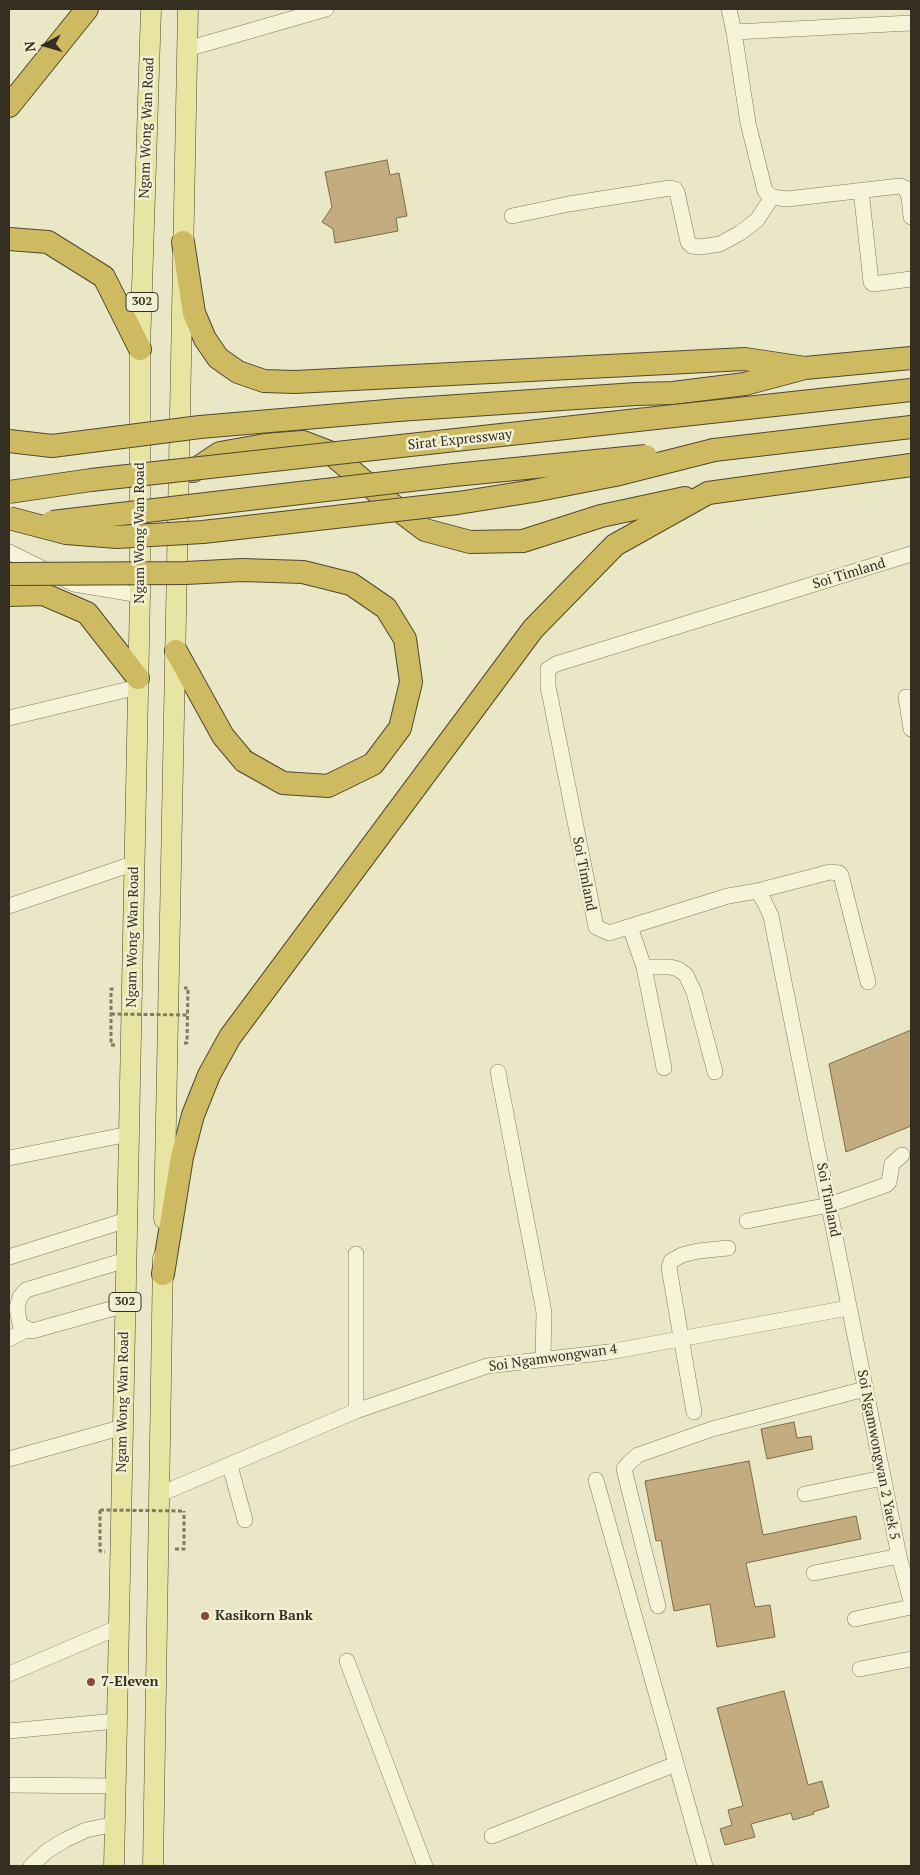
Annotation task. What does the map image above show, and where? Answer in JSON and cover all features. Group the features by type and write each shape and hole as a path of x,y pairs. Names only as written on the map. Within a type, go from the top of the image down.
{"highway":[{"path":"9,106 87,9"},
{"path":"9,90 71,29"},
{"path":"9,240 48,242 104,277 140,349"},
{"path":"183,242 194,313 205,339 218,358 238,372 264,381 295,382 745,360 805,368"},
{"path":"9,441 52,446 200,427 398,410 673,392 745,384 805,368 911,358"},
{"name":"Sirat Expressway","path":"9,492 91,480 911,390"},
{"path":"9,526 464,474 714,450 911,427"},
{"path":"178,481 220,453 265,445 303,442 329,452 401,512 426,530 470,542 523,541 602,516 708,493 911,465"},
{"path":"9,518 66,534 116,537 203,532 458,503 523,493 615,475 714,450"},
{"path":"162,1274 182,1157 193,1115 209,1075 230,1037 533,629 615,546 708,493"},
{"path":"9,574 242,570 303,572 351,584 386,608 405,639 411,682 400,728 373,764 328,786 283,782 244,761 223,736 176,652"},
{"path":"9,595 43,594 87,613 138,683"}],"main road":[{"name":"Ngam Wong Wan Road","path":"114,1866 140,595 140,349 151,9"},
{"name":"302","path":"153,1866 162,1274 169,1034 188,9"}],"street":[{"path":"187,49 326,9"},
{"path":"729,9 748,123 765,191 772,197 787,199 900,186 906,188 911,217"},
{"path":"734,32 911,23"},
{"path":"512,216 569,204 670,188 677,192 688,242 692,246 700,247 720,244 740,233 757,220 772,197"},
{"path":"861,190 871,282 873,284 911,279"},
{"path":"9,552 74,584 140,595"},
{"name":"Soi Timland","path":"848,1308 775,937 770,916 761,895 757,892 728,896 609,933 596,928 548,686 548,669 556,664 911,554"},
{"path":"9,718 138,683"},
{"path":"906,698 911,729"},
{"path":"9,906 135,863"},
{"path":"757,892 830,872 839,873 868,982"},
{"path":"630,927 644,966 664,1068"},
{"path":"644,966 670,967 678,969 686,975 694,992 715,1072"},
{"path":"498,1072 544,1312 543,1358"},
{"path":"9,1158 129,1134"},
{"path":"747,1221 829,1204 886,1185 892,1164 902,1155"},
{"path":"9,1257 127,1220"},
{"path":"694,1412 669,1273 671,1261 682,1255 698,1251 728,1248"},
{"path":"356,1254 356,1411"},
{"path":"125,1305 32,1331 20,1325 17,1308 20,1297 26,1290 126,1260"},
{"name":"Soi Ngamwongwan 4","path":"158,1495 356,1411 487,1366 543,1358 609,1352 848,1308"},
{"name":"Soi Ngamwongwan 2 Yaek 5","path":"848,1308 899,1556 911,1601"},
{"path":"9,1339 28,1330"},
{"path":"658,1606 624,1469 630,1462 638,1455 712,1429 865,1389"},
{"path":"9,1459 123,1427"},
{"path":"230,1466 245,1520"},
{"path":"805,1494 883,1478"},
{"path":"596,1480 705,1866"},
{"path":"814,1573 899,1556"},
{"path":"855,1619 911,1607"},
{"path":"9,1674 119,1627"},
{"path":"860,1668 911,1659"},
{"path":"347,1662 425,1866"},
{"path":"9,1731 116,1721"},
{"path":"492,1836 676,1764"},
{"path":"9,1786 115,1786"},
{"path":"31,1866 47,1851 65,1840 86,1830 114,1824"}],"path":[{"path":"111,1014 188,1015"},
{"path":"100,1552 100,1510 184,1511 184,1549"}],"building":[{"path":"387,160 390,175 399,173 407,216 396,218 398,231 335,243 333,229 322,222 332,207 325,172"},
{"path":"911,1030 911,1126 846,1152 829,1064"},
{"path":"794,1422 797,1438 811,1436 813,1449 767,1459 761,1429"},
{"path":"749,1461 763,1535 856,1516 861,1539 746,1563 755,1607 770,1605 775,1637 717,1647 710,1604 674,1611 661,1540 656,1541 645,1481"},
{"path":"784,1691 808,1785 822,1781 829,1807 793,1820 791,1813 751,1824 755,1837 725,1845 720,1829 732,1825 728,1810 743,1806 717,1708"}],"place":[{"name":"Kasikorn Bank","path":"205,1616"},
{"name":"7-Eleven","path":"91,1682"}]}
